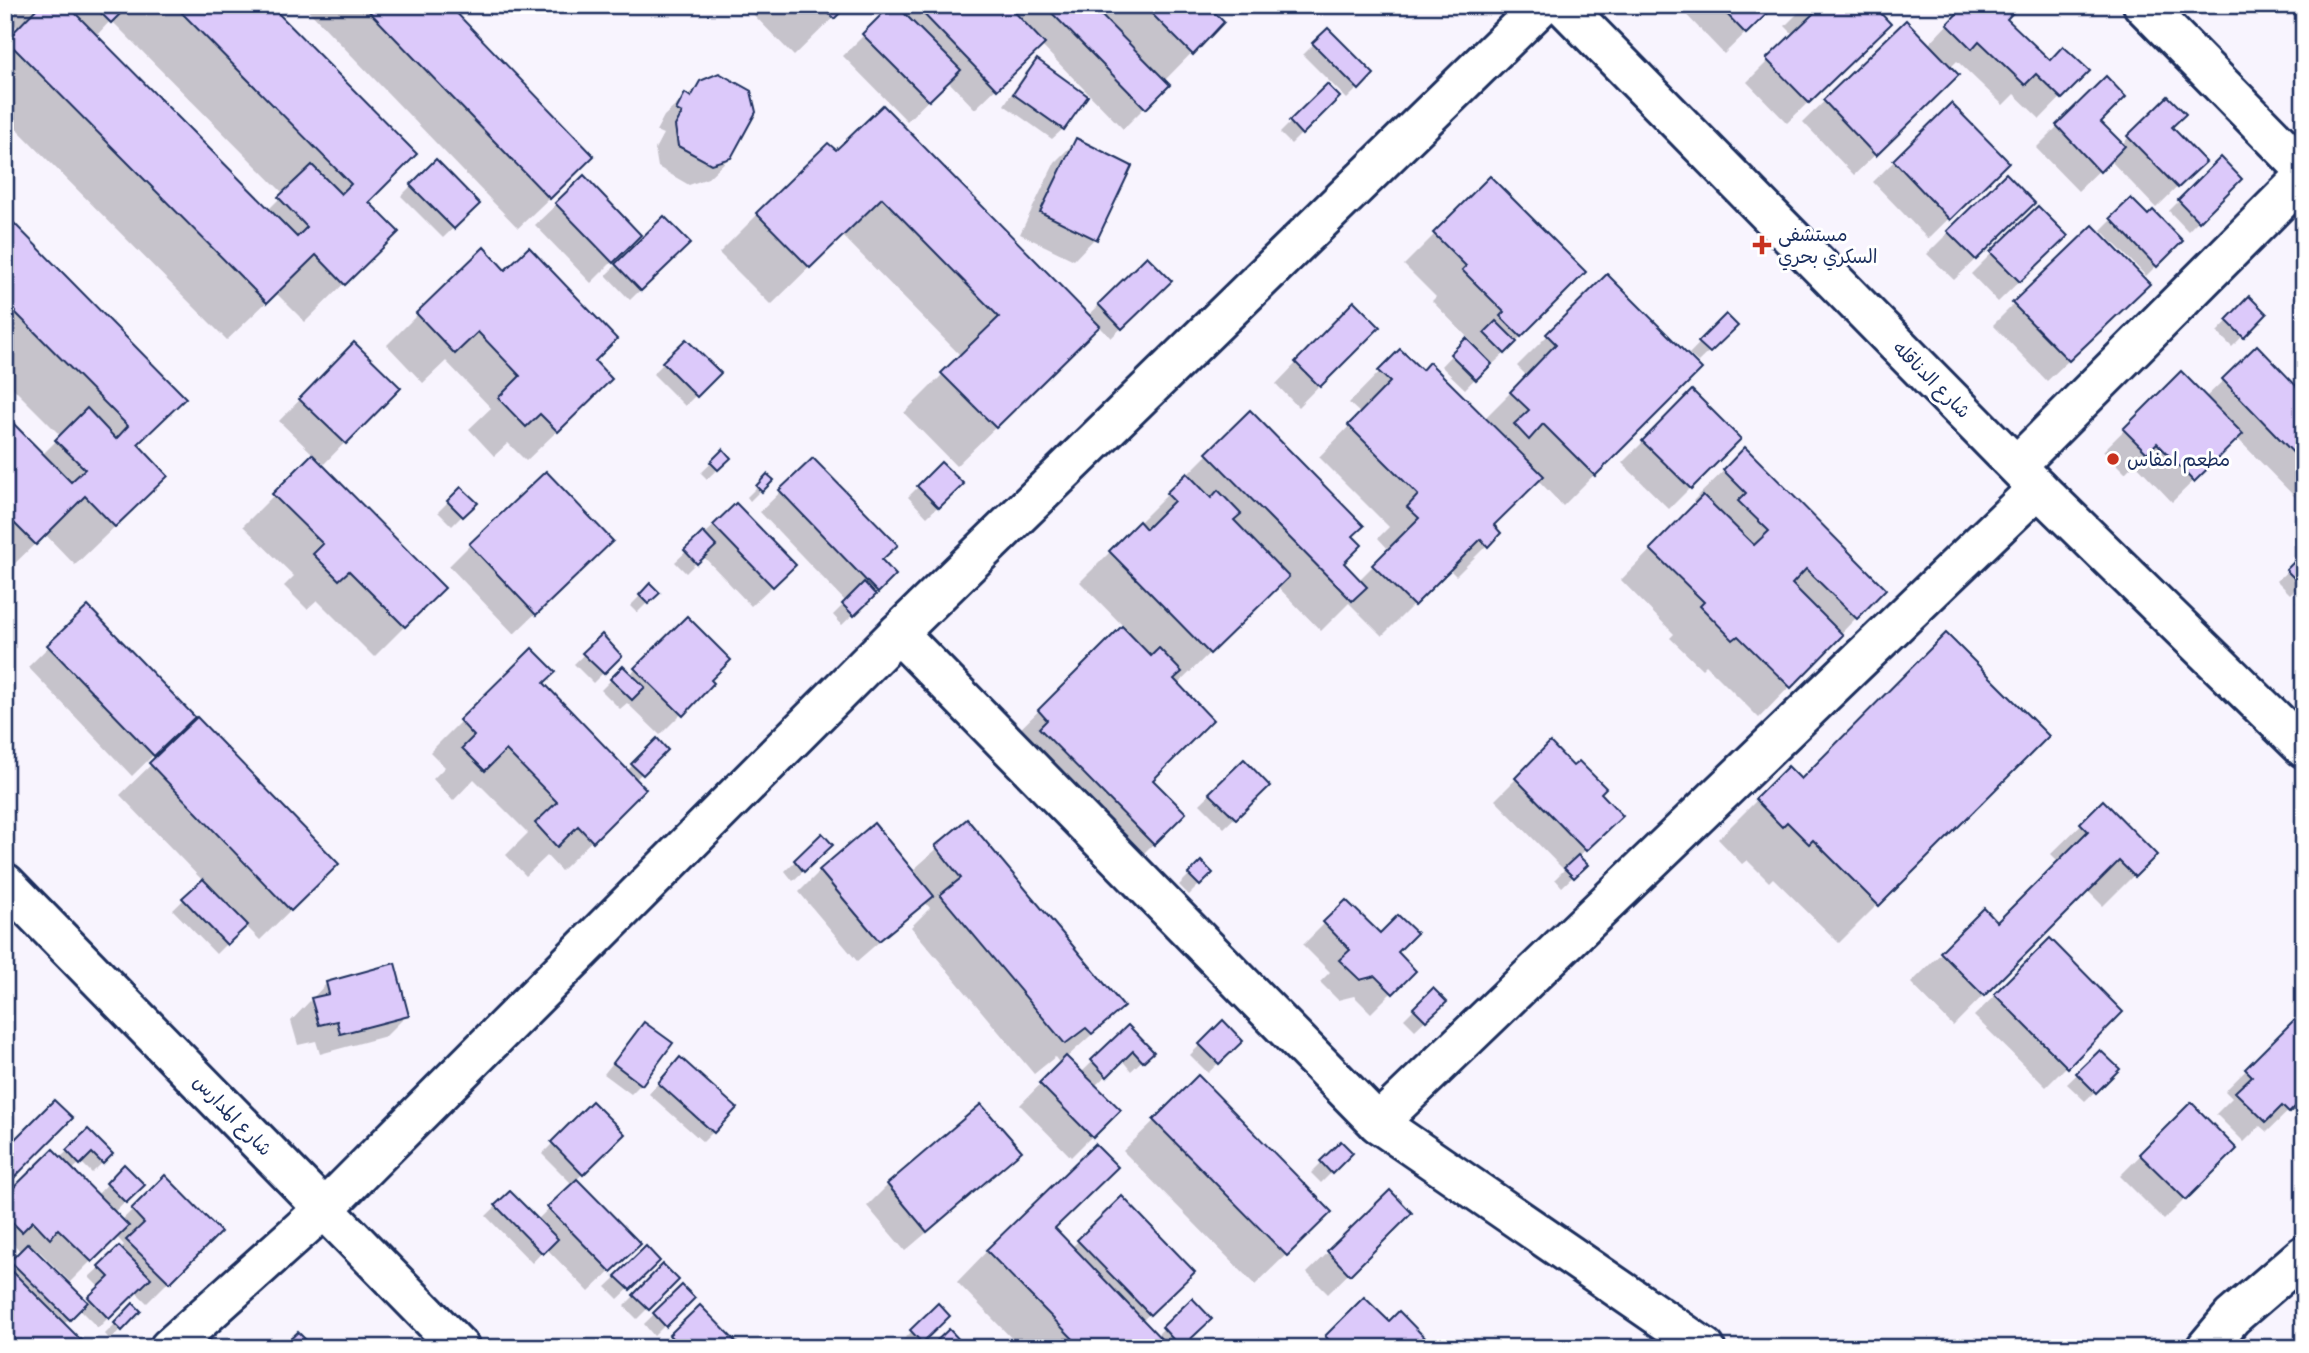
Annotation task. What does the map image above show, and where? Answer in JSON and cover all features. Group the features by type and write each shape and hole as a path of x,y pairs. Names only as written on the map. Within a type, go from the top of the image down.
{"street":[{"path":"169,1348 324,1208 898,633 1542,5"},
{"name":"شارع الدناقله","path":"1563,5 2028,477 2304,748"},
{"path":"2143,5 2304,169"},
{"path":"1378,1124 2028,477 2304,177"},
{"path":"898,633 1378,1124 1705,1348"},
{"name":"شارع المدارس","path":"5,883 460,1348"},
{"path":"2206,1348 2232,1317 2304,1255"}],"building":[{"path":"40,5 74,5 71,9 297,237 307,227 278,197 312,165 341,194 351,184 174,5 270,5 417,154 369,202 399,232 345,285 316,255 267,303 6,40"},
{"path":"93,5 129,5 111,23"},
{"path":"363,5 449,5 594,156 550,199"},
{"path":"821,5 848,5 834,19"},
{"path":"891,5 896,5 961,70 929,101 862,34"},
{"path":"915,5 1008,5 1045,44 997,90"},
{"path":"1044,5 1091,5 1170,85 1146,109"},
{"path":"1143,5 1207,5 1224,22 1193,55"},
{"path":"1718,5 1776,5 1746,34"},
{"path":"1806,5 1873,5 1891,24 1809,103 1766,59 1814,13"},
{"path":"1965,5 2020,5 2007,19 2050,60 2063,46 2090,71 2062,99 2036,74 2025,85 1979,41 1972,49 1947,24"},
{"path":"1906,20 1959,75 1876,156 1823,100"},
{"path":"1328,28 1374,74 1359,90 1312,43"},
{"path":"1037,59 1088,96 1064,130 1013,94"},
{"path":"719,73 751,91 756,112 731,158 711,164 678,146 675,126 682,113 676,110 685,93 691,97 700,81"},
{"path":"2106,76 2126,97 2101,122 2125,146 2100,172 2056,125"},
{"path":"1327,84 1340,97 1302,135 1289,121"},
{"path":"2168,96 2186,114 2172,127 2206,162 2178,188 2127,136"},
{"path":"1951,103 2009,162 1950,220 1893,160"},
{"path":"883,105 1100,326 996,428 941,373 999,317 882,198 810,268 756,213 828,143 836,150"},
{"path":"1076,138 1132,166 1097,240 1040,212"},
{"path":"2221,157 2242,179 2199,222 2178,200"},
{"path":"436,159 480,204 454,229 410,185"},
{"path":"2006,173 2035,203 1976,260 1947,231"},
{"path":"584,175 641,235 613,263 555,203"},
{"path":"1490,176 1586,272 1521,337 1500,316 1504,312 1462,270 1466,266 1433,233"},
{"path":"2131,198 2148,215 2153,210 2183,241 2157,267 2110,218"},
{"path":"2038,206 2068,236 2020,282 1990,252"},
{"path":"5,214 186,398 138,444 168,476 115,527 85,496 36,545 5,514 5,415 71,482 85,469 55,440 87,408 116,439 128,426 5,302"},
{"path":"664,216 691,243 641,291 615,264"},
{"path":"2093,225 2150,284 2069,361 2012,303"},
{"path":"484,247 505,270 529,247 617,339 595,361 612,379 558,432 540,414 526,427 498,398 520,376 478,332 455,354 416,313"},
{"path":"1147,256 1172,281 1122,329 1098,304"},
{"path":"1607,274 1702,369 1595,476 1543,424 1529,440 1514,424 1529,410 1510,392 1556,344 1546,334"},
{"path":"2249,296 2267,314 2244,338 2226,320"},
{"path":"1354,301 1380,327 1320,387 1295,362"},
{"path":"1726,314 1738,326 1710,353 1698,342"},
{"path":"1496,321 1517,342 1505,354 1484,333"},
{"path":"1466,338 1492,364 1476,380 1450,354"},
{"path":"686,339 721,373 697,397 662,362"},
{"path":"354,342 401,388 346,444 299,399"},
{"path":"2257,345 2304,394 2304,464 2222,379"},
{"path":"1400,349 1422,370 1429,362 1544,476 1494,525 1501,533 1488,547 1481,539 1414,606 1372,565 1419,518 1407,507 1418,495 1348,425 1390,382 1378,371"},
{"path":"2181,371 2243,434 2194,482 2157,443 2147,453 2123,429"},
{"path":"1692,390 1741,439 1691,489 1642,441"},
{"path":"1250,410 1364,526 1353,536 1362,545 1344,563 1367,587 1352,601 1206,453"},
{"path":"1745,447 1886,589 1857,619 1806,569 1792,584 1843,635 1791,688 1738,636 1733,640 1700,606 1704,602 1650,549 1703,495 1754,545 1769,531 1738,501 1746,493 1723,470"},
{"path":"723,449 731,458 718,470 710,462"},
{"path":"312,454 445,588 405,627 349,571 339,580 313,554 323,544 272,494"},
{"path":"813,458 898,545 882,560 896,575 878,593 779,490"},
{"path":"941,462 964,484 939,508 917,486"},
{"path":"546,471 613,541 536,615 469,544"},
{"path":"1187,473 1211,498 1218,490 1241,514 1234,520 1289,577 1210,654 1109,551 1139,521 1146,529 1174,501 1166,493"},
{"path":"767,474 774,480 762,492 756,486"},
{"path":"461,487 478,503 463,517 447,501"},
{"path":"736,503 796,565 773,587 713,525"},
{"path":"703,532 716,546 697,564 684,550"},
{"path":"2304,552 2304,583 2301,585 2286,570"},
{"path":"864,582 876,595 854,616 842,604"},
{"path":"650,583 660,593 648,604 639,595"},
{"path":"88,606 195,717 154,756 47,645"},
{"path":"687,616 731,660 711,680 714,683 683,716 634,668"},
{"path":"1122,626 1151,656 1159,648 1182,672 1174,679 1213,720 1153,780 1186,813 1154,845 1039,728 1047,720 1038,710"},
{"path":"1946,633 2049,736 1879,906 1813,840 1809,844 1787,822 1782,827 1755,799 1788,766 1801,779"},
{"path":"602,634 622,656 604,674 582,653"},
{"path":"532,648 556,672 544,683 646,789 593,842 578,826 557,847 535,823 557,802 506,750 485,771 462,748 474,736 459,720"},
{"path":"623,666 645,687 632,700 610,679"},
{"path":"197,717 339,864 291,911 149,763"},
{"path":"657,738 668,750 643,775 631,764"},
{"path":"1550,742 1573,766 1579,761 1606,788 1601,793 1623,816 1586,851 1515,778"},
{"path":"1244,759 1270,786 1236,819 1209,793"},
{"path":"2103,800 2157,855 2135,877 2119,861 1984,996 1940,952 1984,908 1997,922 2088,831 2080,823"},
{"path":"967,819 1124,1007 1092,1034 1086,1028 1065,1044 940,895 961,878 935,846"},
{"path":"874,823 934,896 879,941 819,870"},
{"path":"822,833 833,845 804,872 794,860"},
{"path":"1578,855 1588,865 1574,878 1564,868"},
{"path":"1201,861 1213,873 1200,886 1188,874"},
{"path":"203,879 248,925 227,945 182,898"},
{"path":"1346,900 1380,933 1398,915 1417,933 1398,952 1416,971 1393,994 1375,976 1360,980 1339,960 1350,950 1323,922"},
{"path":"2050,938 2123,1012 2068,1068 1994,994"},
{"path":"395,963 409,1016 340,1034 337,1021 319,1025 311,998 329,994 326,982"},
{"path":"1433,988 1447,1002 1426,1021 1413,1008"},
{"path":"2304,1010 2304,1098 2289,1113 2282,1106 2266,1122 2235,1092 2252,1076 2245,1069"},
{"path":"1223,1020 1243,1041 1219,1064 1199,1044"},
{"path":"644,1022 673,1043 642,1085 613,1063"},
{"path":"1128,1025 1154,1052 1143,1062 1133,1051 1107,1077 1091,1060"},
{"path":"2100,1050 2120,1069 2096,1093 2076,1073"},
{"path":"1066,1056 1121,1110 1093,1138 1039,1083"},
{"path":"680,1057 737,1108 714,1133 658,1083"},
{"path":"1198,1075 1332,1212 1287,1256 1153,1120"},
{"path":"54,1100 73,1118 10,1182 5,1178 5,1149"},
{"path":"592,1101 625,1134 583,1175 551,1142"},
{"path":"2191,1102 2237,1149 2186,1200 2139,1154"},
{"path":"981,1104 1022,1151 927,1232 887,1184"},
{"path":"88,1129 113,1154 103,1164 92,1153 80,1165 66,1150"},
{"path":"1341,1141 1353,1153 1332,1174 1320,1161"},
{"path":"1095,1144 1118,1167 1055,1228 1170,1348 1082,1348 986,1250"},
{"path":"53,1149 129,1226 92,1262 58,1229 50,1239 33,1221 22,1232 5,1215 5,1196"},
{"path":"124,1164 145,1185 126,1203 106,1183"},
{"path":"165,1175 221,1232 170,1283 126,1240 144,1223 131,1209"},
{"path":"577,1179 641,1244 611,1272 547,1207"},
{"path":"1390,1190 1412,1213 1350,1275 1327,1251"},
{"path":"510,1191 558,1239 543,1254 495,1205"},
{"path":"1122,1196 1195,1272 1150,1315 1077,1240"},
{"path":"28,1243 88,1302 70,1320 10,1261"},
{"path":"119,1246 151,1278 109,1319 88,1297 109,1277 98,1266"},
{"path":"646,1246 660,1261 630,1290 615,1276"},
{"path":"5,1264 82,1341 76,1348 9,1348 5,1344"},
{"path":"663,1264 679,1280 649,1310 633,1295"},
{"path":"682,1285 695,1298 666,1327 653,1313"},
{"path":"1364,1297 1389,1321 1399,1311 1435,1348 1337,1348 1325,1336"},
{"path":"1192,1298 1212,1319 1181,1348 1162,1327"},
{"path":"133,1303 141,1311 122,1331 114,1323"},
{"path":"938,1303 950,1316 922,1343 910,1330"},
{"path":"700,1305 742,1348 682,1348 669,1335"},
{"path":"949,1329 967,1348 929,1348"},
{"path":"298,1332 307,1341 300,1348 290,1348 286,1343"}],"place":[{"name":"مستشفى السكري بحري","path":"1762,245"},
{"name":"مطعم امفاس","path":"2113,459"}]}
